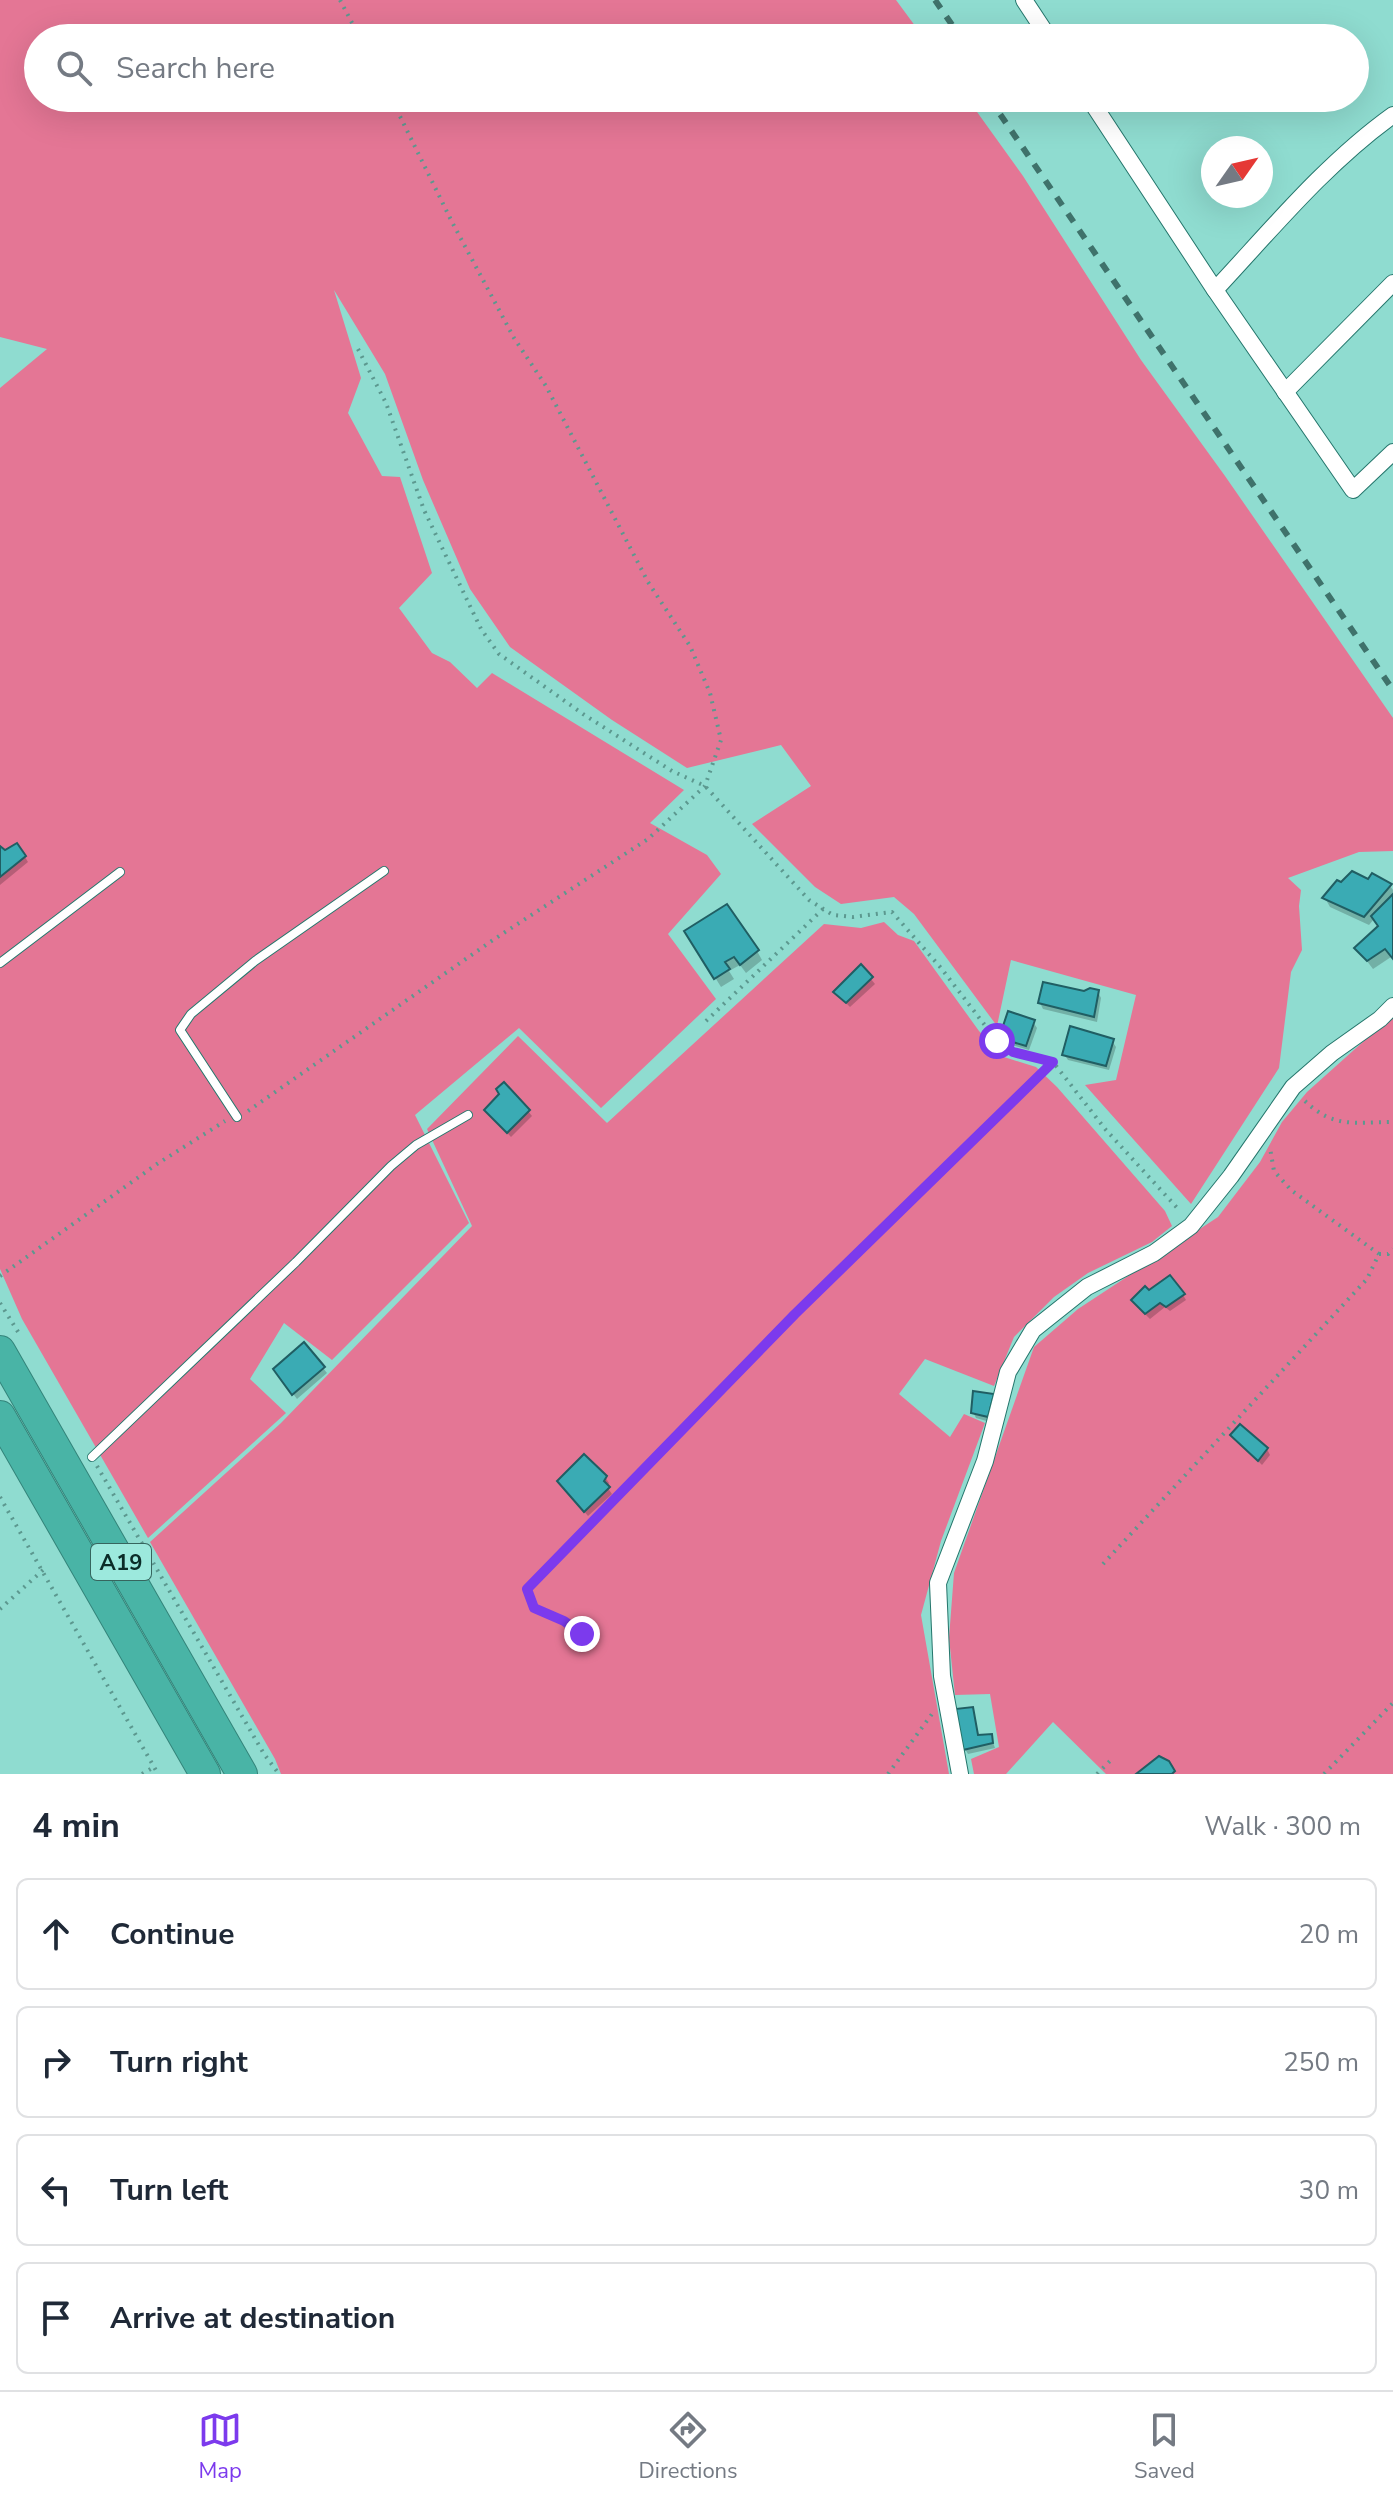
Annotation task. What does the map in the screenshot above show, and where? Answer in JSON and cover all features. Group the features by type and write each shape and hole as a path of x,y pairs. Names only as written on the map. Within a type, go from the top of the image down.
{"highway":[{"name":"A19","path":"12,1348 242,1774"},
{"name":"A19","path":"0,1416 205,1774"}],"street":[{"path":"1024,0 1040,24"},
{"path":"1098,112 1215,290 1353,490 1393,452"},
{"path":"1215,290 1365,135 1393,115"},
{"path":"1285,392 1393,283"},
{"path":"960,1774 942,1676 938,1583 985,1461 1008,1372 1033,1330 1087,1287 1154,1253 1191,1226 1231,1176 1293,1087 1393,1006"}],"lane":[{"path":"237,1117 180,1030 191,1014 255,961 384,871"},
{"path":"0,963 120,872"},
{"path":"92,1457 296,1262 391,1166 416,1145 468,1115"}],"path":[{"path":"340,0 353,24"},
{"path":"0,1276 157,1164 226,1120 237,1117 430,987 493,940 648,839 705,786 721,740 710,693 690,646 648,582 546,386 507,326 398,112"},
{"path":"358,349 386,403 424,510 481,629 499,654 583,714 672,771 705,786 809,900 833,915 853,917 892,912 941,968 997,1041 1013,1052 1053,1062 1097,1119 1158,1184 1191,1226"},
{"path":"706,1021 823,909"},
{"path":"582,1634 564,1621 534,1608 527,1589 795,1314 1053,1062"},
{"path":"1293,1087 1319,1113 1333,1121 1393,1122"},
{"path":"1259,1133 1271,1149 1274,1171 1291,1190 1379,1254 1388,1254 1393,1249"},
{"path":"1103,1564 1367,1279 1379,1254"},
{"path":"0,1303 12,1348"},
{"path":"92,1457 264,1754 279,1774"},
{"path":"0,1497 158,1774"},
{"path":"0,1609 43,1570"},
{"path":"888,1774 946,1697"},
{"path":"1324,1774 1393,1703"},
{"path":"1097,1774 1111,1760"},
{"path":"142,1774 154,1767"}],"shaded area":[{"path":"0,0 896,0 914,24 24,24 24,112 977,112 1023,176 1141,360 1393,718 1393,851 1359,852 1288,878 1301,890 1302,950 1291,972 1279,1068 1191,1204 1085,1085 1116,1080 1136,995 1011,960 997,1026 914,914 894,897 841,904 815,887 752,824 811,786 781,745 687,768 612,720 510,647 470,589 423,480 385,374 334,290 361,378 348,413 382,476 400,477 432,573 399,608 432,653 450,662 477,688 492,673 684,790 650,823 707,855 721,874 668,934 716,999 601,1108 519,1028 415,1115 469,1223 332,1360 284,1323 250,1379 286,1413 148,1538 22,1319 0,1269 0,388 47,349 0,337"},
{"path":"884,922 898,935 914,941 979,1031 1004,1057 1036,1067 1057,1087 1165,1211 1172,1226 1152,1242 1088,1273 1054,1297 1014,1337 994,1386 925,1359 899,1394 950,1437 964,1414 985,1423 941,1541 921,1615 949,1774 281,1774 150,1542 281,1423 472,1226 427,1129 518,1036 607,1123 824,924 861,928"},
{"path":"1393,1015 1393,1774 1106,1774 1053,1722 1006,1774 974,1774 971,1759 999,1747 990,1694 955,1695 949,1638 954,1573 1034,1347 1078,1309 1218,1217 1260,1162 1282,1122 1307,1092"}],"building":[{"path":"17,843 26,856 0,877 0,846 5,850"},
{"path":"1352,871 1368,879 1372,873 1392,884 1364,917 1322,898 1337,880 1341,882"},
{"path":"1393,894 1393,959 1385,949 1367,961 1354,948 1378,926 1371,916"},
{"path":"727,904 759,950 740,965 734,957 725,962 730,969 714,979 684,931"},
{"path":"861,964 873,977 846,1003 833,992"},
{"path":"1043,982 1084,991 1090,988 1099,990 1094,1017 1038,1003"},
{"path":"1008,1011 1035,1020 1026,1046 999,1038"},
{"path":"1070,1026 1114,1039 1106,1066 1062,1055"},
{"path":"504,1082 530,1110 507,1133 484,1110 499,1094 496,1089"},
{"path":"1170,1275 1185,1294 1166,1307 1160,1303 1145,1314 1131,1300 1145,1286 1149,1290"},
{"path":"304,1342 325,1367 292,1395 273,1369"},
{"path":"973,1391 994,1394 988,1417 971,1413"},
{"path":"1240,1424 1268,1448 1258,1461 1230,1435"},
{"path":"584,1454 607,1476 604,1481 610,1487 584,1512 557,1481"},
{"path":"973,1707 978,1735 992,1734 993,1743 963,1750 955,1709"},
{"path":"1159,1756 1169,1761 1175,1771 1172,1774 1136,1774"}],"railway":[{"path":"935,0 951,24"},
{"path":"999,112 1393,690"}],"route":[{"path":"582,1634 564,1621 534,1608 527,1589 795,1314 1053,1062 1013,1052 997,1041"}]}
